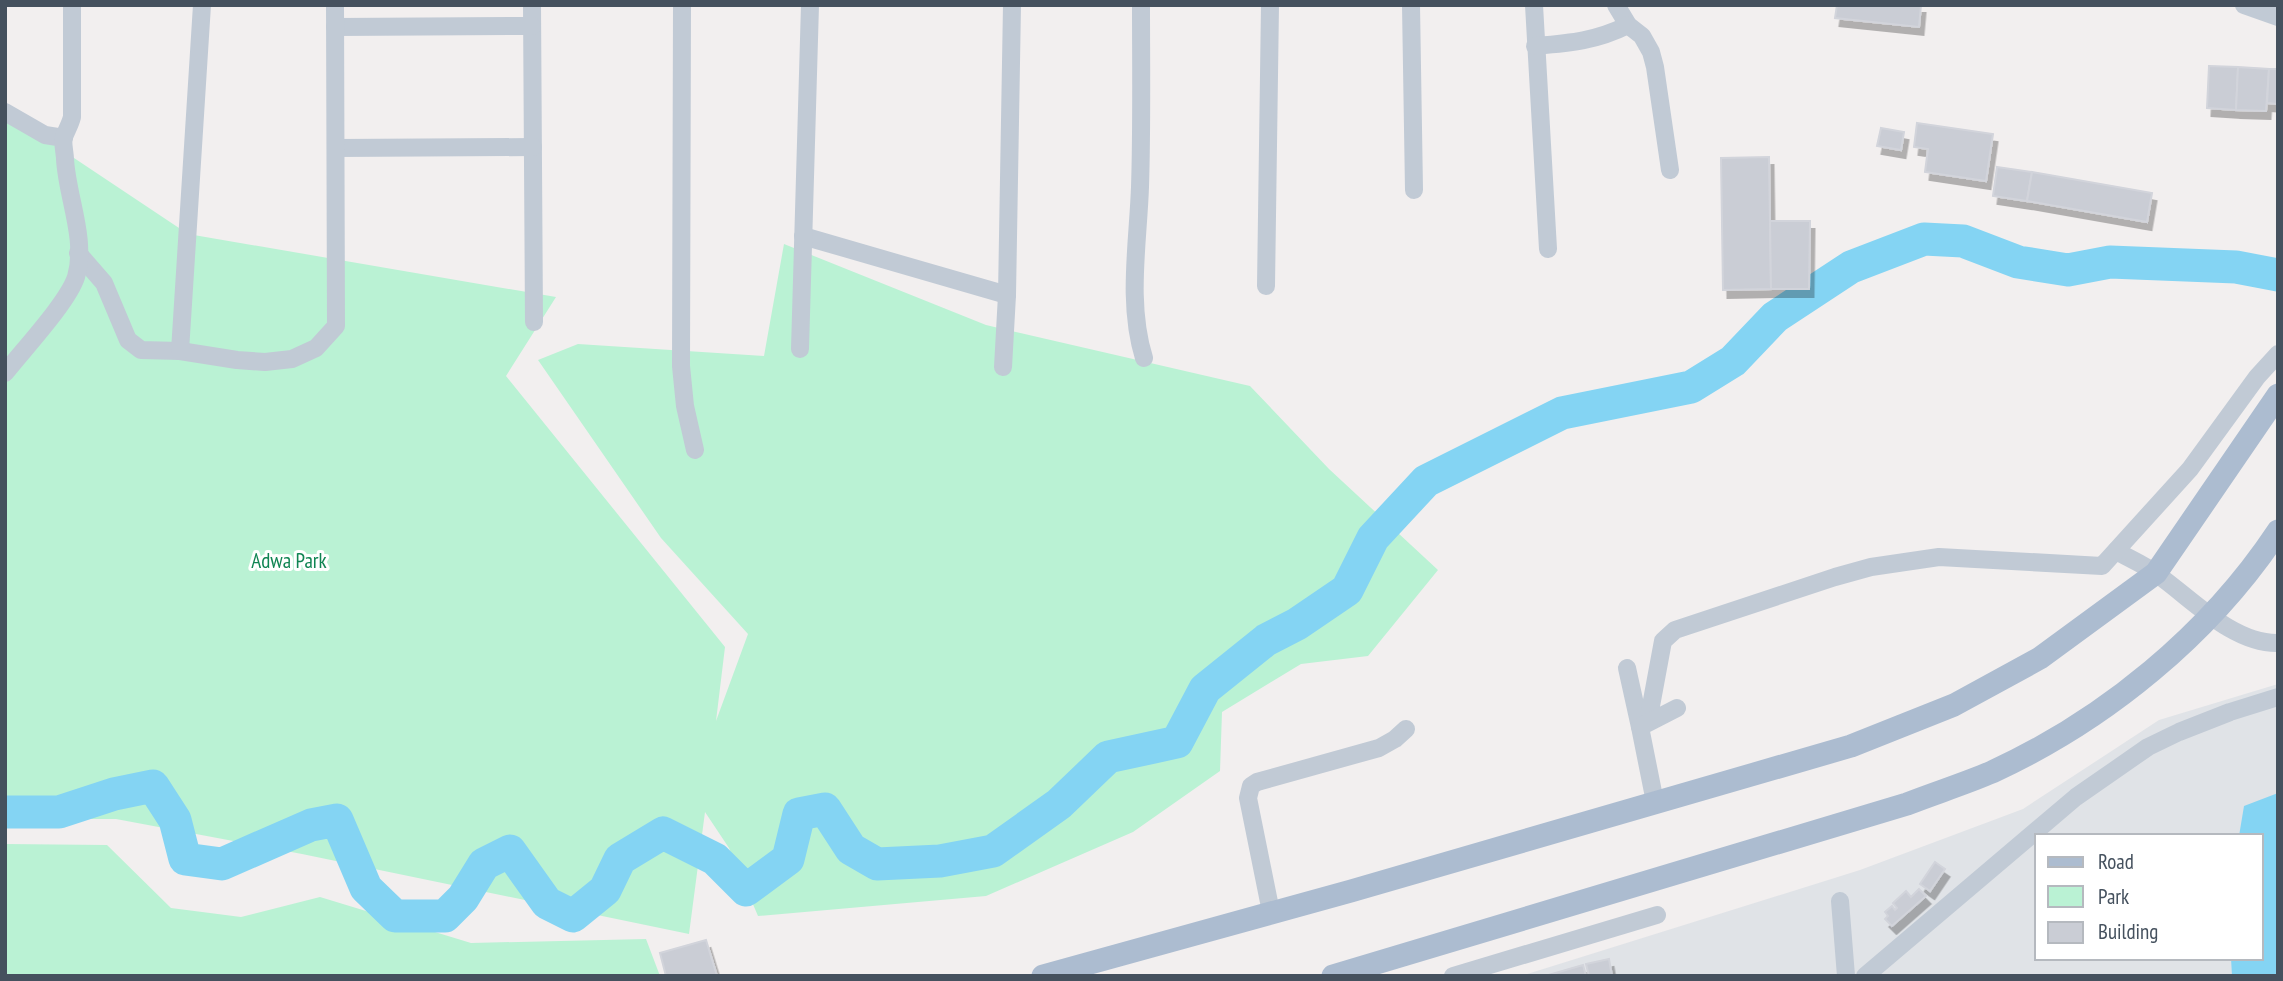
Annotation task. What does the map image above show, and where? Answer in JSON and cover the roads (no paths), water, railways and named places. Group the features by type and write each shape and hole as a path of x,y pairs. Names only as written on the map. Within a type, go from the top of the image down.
{"main road":[{"path":"1043,976 1851,746 1954,705 2040,658 2156,573 2278,396"},
{"path":"1333,976 1907,804 1991,772 2054,739 2120,695 2170,656 2211,616 2278,531"}],"street":[{"path":"5,373 68,294 76,276 78,254 65,165 64,138 72,117 72,5"},
{"path":"180,351 202,5"},
{"path":"78,254 104,283 128,340 141,350 180,351 265,362 292,359 316,348 328,337 336,326 335,5"},
{"path":"532,5 534,322"},
{"path":"682,5 681,366 685,406 695,450"},
{"path":"800,349 810,5"},
{"path":"1003,367 1007,295 1012,5"},
{"path":"1141,5 1140,188 1135,269 1138,336 1144,358"},
{"path":"1266,286 1270,5"},
{"path":"1411,5 1414,190"},
{"path":"1534,5 1548,249"},
{"path":"1616,5 1628,25 1642,36 1651,52 1670,170"},
{"path":"2244,5 2277,13"},
{"path":"1535,46 1587,41 1609,35 1628,25"},
{"path":"335,27 532,26"},
{"path":"5,112 45,135 64,138"},
{"path":"336,148 533,147"},
{"path":"803,236 1007,295"},
{"path":"1644,724 1663,641 1675,630 1871,567 1939,557 2102,566 2190,469 2257,377 2278,354"},
{"path":"2116,551 2156,573 2211,616 2249,639 2278,643"},
{"path":"1627,667 1644,724 1655,802"},
{"path":"1865,976 2076,797 2148,747 2230,712 2278,697"},
{"path":"1644,724 1677,708"},
{"path":"1271,912 1248,798 1251,786 1257,782 1380,748 1406,729"},
{"path":"1840,901 1846,976"},
{"path":"1453,976 1657,915"}],"water":[{"path":"2278,793 2278,976 2232,976 2231,960 2262,960 2262,834 2239,834 2244,806"}],"waterway":[{"path":"5,812 59,812 114,794 153,786 175,820 185,859 222,864 311,825 337,820 366,888 395,916 445,916 463,898 484,864 510,851 547,903 573,916 605,890 620,859 663,833 715,859 746,890 788,859 799,814 825,809 851,849 877,864 940,861 993,851 1059,804 1108,757 1177,742 1205,689 1266,640 1297,624 1347,590 1373,538 1426,481 1562,413 1691,387 1733,361 1775,317 1851,267 1924,239 1963,241 2018,262 2068,270 2110,262 2236,267 2278,275"}],"park label":[{"name":"Adwa Park","path":"289,560"}]}
